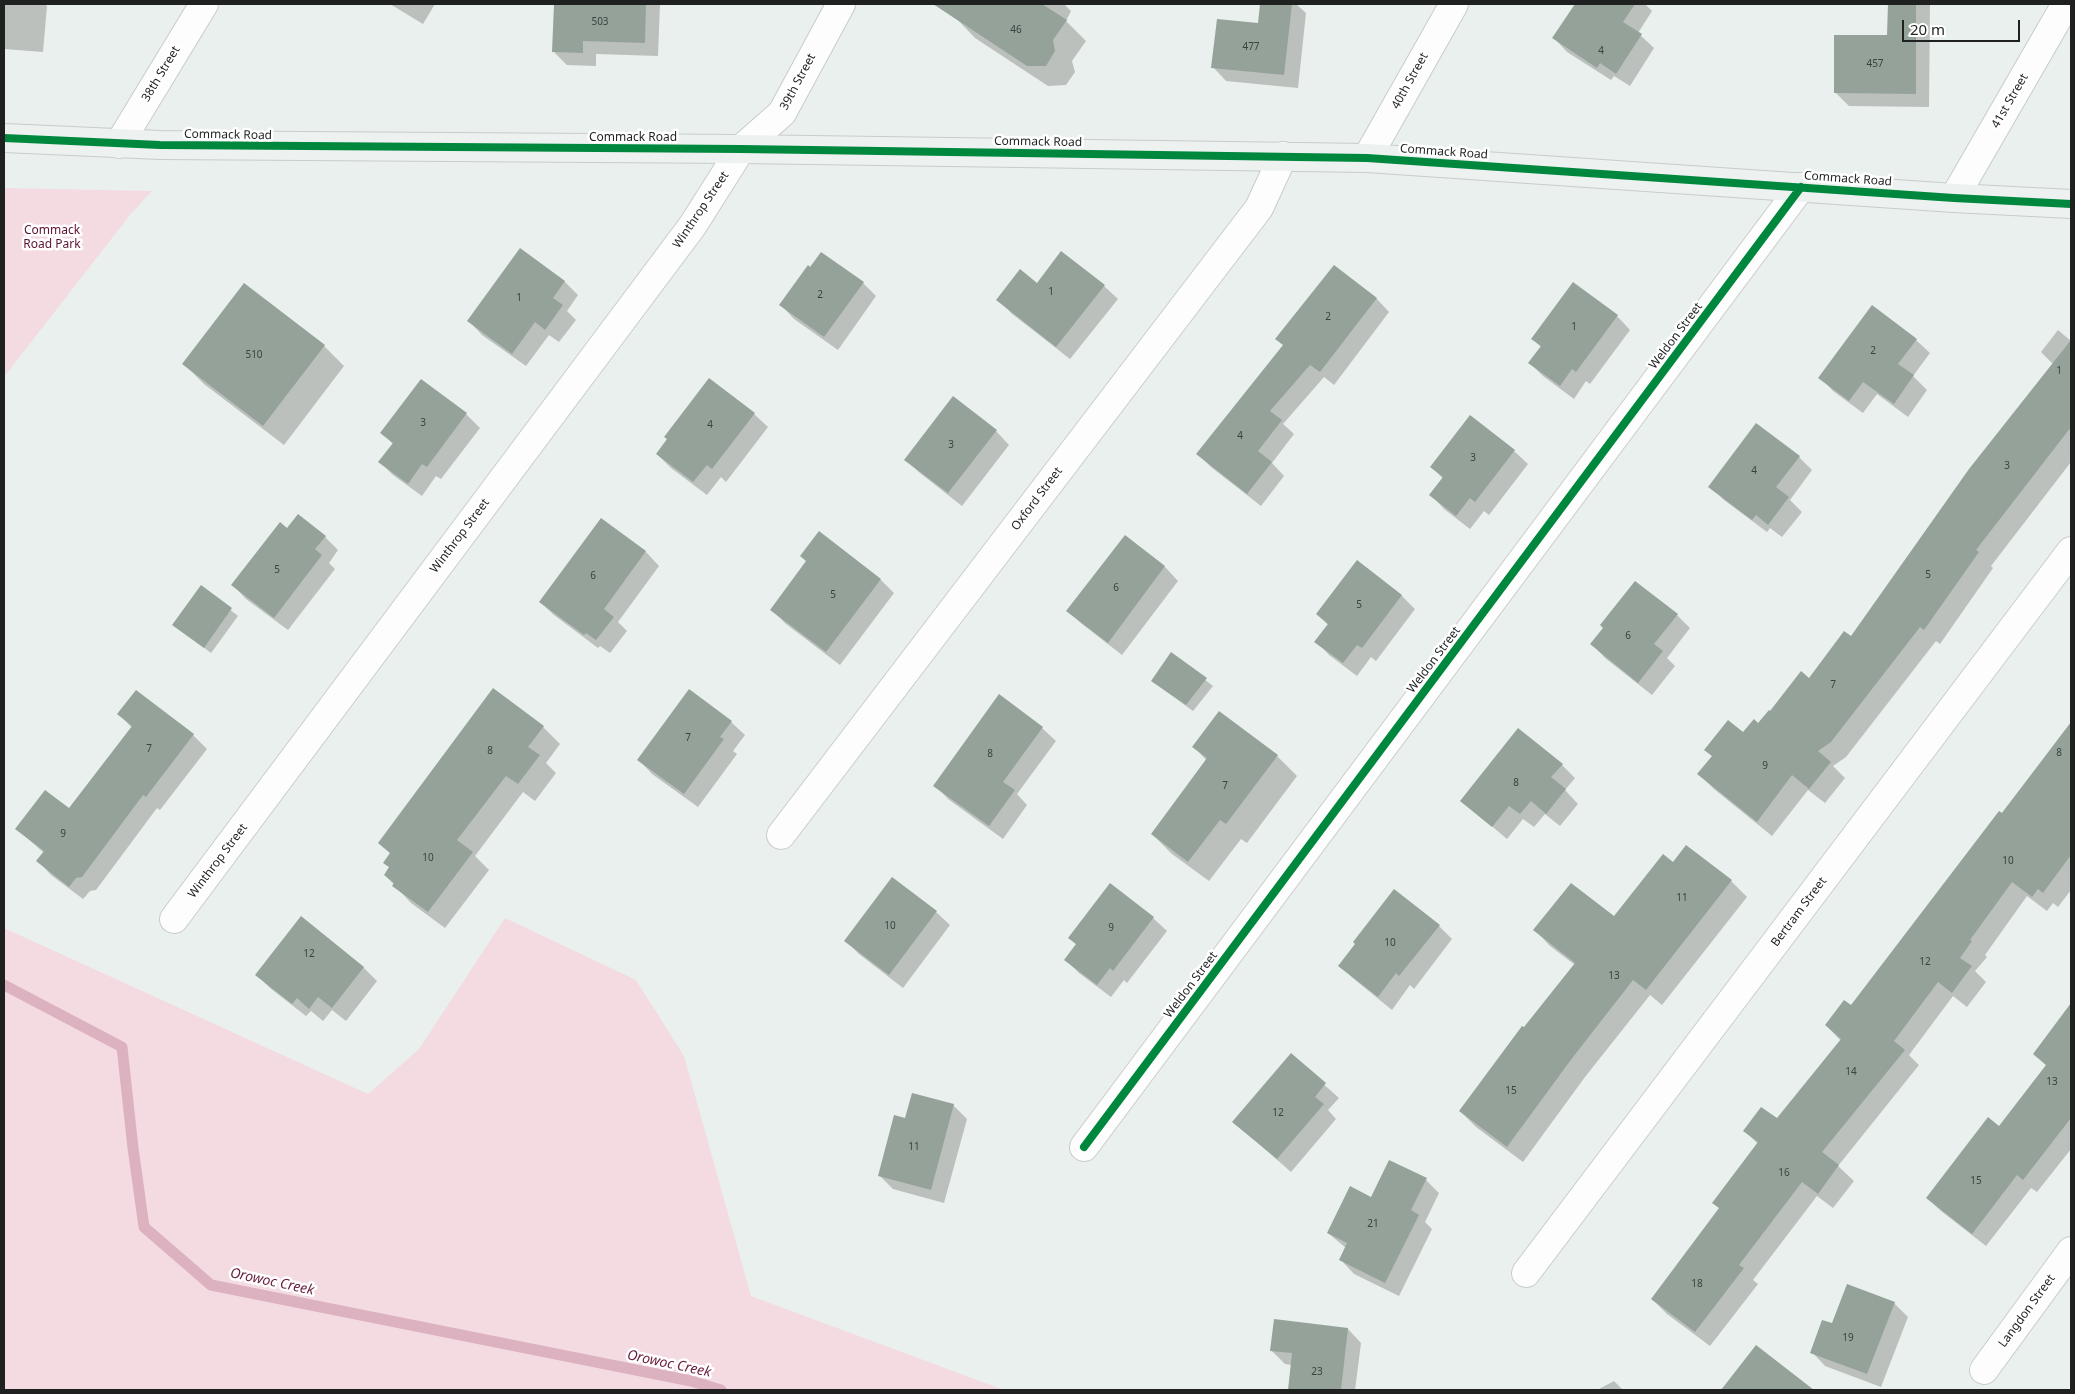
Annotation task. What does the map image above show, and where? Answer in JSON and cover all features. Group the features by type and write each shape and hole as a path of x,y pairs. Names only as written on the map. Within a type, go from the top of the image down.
{"street":[{"name":"38th Street","path":"119,144 204,4"},
{"name":"39th Street","path":"741,149 782,113 841,4"},
{"name":"40th Street","path":"1367,158 1454,4"},
{"name":"41st Street","path":"1954,198 2066,4"},
{"name":"Commack Road","path":"4,138 119,144 741,149 1367,158 1954,198 2071,204"},
{"name":"Winthrop Street","path":"174,919 693,225 741,149"},
{"name":"Oxford Street","path":"781,835 1259,208 1283,156"},
{"name":"Weldon Street","path":"1084,1147 1802,187"},
{"name":"Bertram Street","path":"1526,1273 2062,583 2071,551"},
{"name":"Langdon Street","path":"1984,1370 2071,1251"}],"green space":[{"name":"Commack Road Park","path":"4,188 152,191 130,215 4,377"},
{"path":"505,918 636,980 684,1056 751,1296 1004,1390 4,1390 4,928 368,1094 419,1049"}],"building":[{"path":"554,4 646,4 645,43 583,41 583,53 552,52"},
{"path":"933,4 1042,4 1067,20 1053,40 1055,51 1046,66 1027,66"},
{"path":"1260,4 1292,4 1284,75 1211,68 1217,19 1258,23"},
{"path":"1575,4 1635,4 1623,22 1642,34 1616,74 1600,63 1597,68 1552,38"},
{"path":"1888,4 1916,4 1916,94 1834,93 1834,35 1887,35"},
{"path":"520,248 565,281 553,298 563,305 545,330 535,322 512,354 467,321"},
{"path":"1061,251 1105,285 1056,347 996,300 1020,269 1037,283"},
{"path":"821,252 864,282 824,337 779,305 808,265 810,267"},
{"path":"1334,265 1377,298 1320,372 1310,365 1270,411 1282,420 1258,451 1272,462 1247,494 1196,454 1283,345 1275,339"},
{"path":"1573,282 1618,315 1576,372 1572,369 1560,386 1528,363 1541,346 1531,339"},
{"path":"244,283 325,345 263,426 182,364"},
{"path":"1872,305 1917,339 1898,364 1914,375 1894,404 1863,382 1849,401 1818,378"},
{"path":"2071,340 2071,427 1976,550 1979,552 1924,630 1920,627 1831,742 1818,751 1831,762 1809,789 1792,775 1757,822 1697,774 1712,756 1704,750 1728,720 1743,732 1754,719 1758,723 1770,711 1801,671 1809,678 1844,631 1851,636 1969,469"},
{"path":"709,378 755,413 712,469 707,465 693,482 656,454 667,439 664,437"},
{"path":"421,379 467,413 427,467 422,464 408,484 378,462 393,443 380,433"},
{"path":"953,396 997,430 948,493 904,460"},
{"path":"1470,415 1515,450 1475,502 1470,498 1456,516 1429,495 1443,477 1430,467"},
{"path":"1756,423 1800,456 1776,487 1789,497 1768,525 1756,515 1752,520 1708,487"},
{"path":"298,514 326,536 315,549 322,555 274,618 231,585 280,522 287,528"},
{"path":"601,518 646,551 604,609 614,617 596,640 586,633 584,635 539,602"},
{"path":"819,531 881,579 826,652 770,610 806,561 800,556"},
{"path":"1125,535 1165,566 1108,643 1066,611"},
{"path":"1357,560 1402,595 1362,648 1357,645 1343,663 1314,642 1328,624 1316,614"},
{"path":"1635,581 1678,614 1654,644 1663,651 1638,683 1590,644 1603,628 1600,625"},
{"path":"201,585 232,608 204,648 172,625"},
{"path":"1171,652 1207,678 1186,705 1151,681"},
{"path":"493,688 544,726 528,747 540,755 518,784 506,776 457,840 473,852 428,912 392,886 394,883 384,875 389,867 383,863 390,853 378,843"},
{"path":"689,689 732,721 720,737 724,739 684,794 637,760"},
{"path":"136,690 194,734 146,797 143,795 82,877 76,878 69,887 36,861 44,851 15,829 45,790 69,808 132,726 117,714"},
{"path":"999,694 1043,727 1003,782 1015,790 989,826 933,786"},
{"path":"1219,711 1278,755 1226,824 1220,820 1188,862 1151,834 1207,758 1192,747"},
{"path":"2071,722 2071,855 2043,893 2038,889 2032,897 2012,882 1970,940 1972,941 1960,958 1972,966 1952,993 1938,982 1894,1041 1905,1050 1822,1152 1839,1165 1818,1194 1802,1182 1739,1265 1744,1268 1695,1332 1651,1299 1719,1208 1712,1203 1758,1142 1743,1131 1761,1107 1777,1118 1841,1039 1825,1025 1844,1000 1851,1005 1999,811 2002,813"},
{"path":"1518,728 1563,764 1551,777 1566,789 1546,814 1531,801 1520,814 1509,806 1492,827 1460,801"},
{"path":"1686,845 1732,880 1646,990 1633,980 1570,1061 1507,1147 1459,1111 1522,1026 1524,1027 1575,963 1533,930 1571,883 1614,916 1663,854 1673,862"},
{"path":"892,877 937,911 889,975 844,941"},
{"path":"1110,883 1154,917 1113,971 1110,968 1097,985 1064,960 1076,944 1068,938"},
{"path":"1394,889 1440,925 1399,976 1396,973 1378,997 1338,966 1355,944 1353,942"},
{"path":"301,916 364,967 332,1008 318,997 309,1009 297,998 292,1004 255,975"},
{"path":"2071,1003 2071,1118 2023,1180 2017,1175 1972,1234 1926,1198 1988,1117 1999,1126 2046,1065 2033,1054"},
{"path":"1291,1053 1326,1083 1315,1097 1324,1104 1277,1159 1232,1122"},
{"path":"912,1093 954,1104 931,1190 878,1176 894,1115 905,1118"},
{"path":"1389,1160 1427,1178 1411,1210 1419,1215 1385,1283 1339,1260 1347,1243 1327,1233 1350,1186 1371,1197"},
{"path":"1847,1284 1895,1302 1867,1374 1810,1353 1822,1320 1832,1323"},
{"path":"1274,1319 1348,1328 1341,1390 1288,1390 1292,1353 1270,1351"},
{"path":"1756,1345 1814,1390 1721,1390"}],"waterway":[{"name":"Orowoc Creek","path":"4,985 122,1047 144,1227 211,1285 691,1381 721,1390"}],"cycle path":[{"path":"4,138 160,145 741,149 1367,158 1954,198 2071,204"},
{"path":"1084,1147 1801,187"}]}
